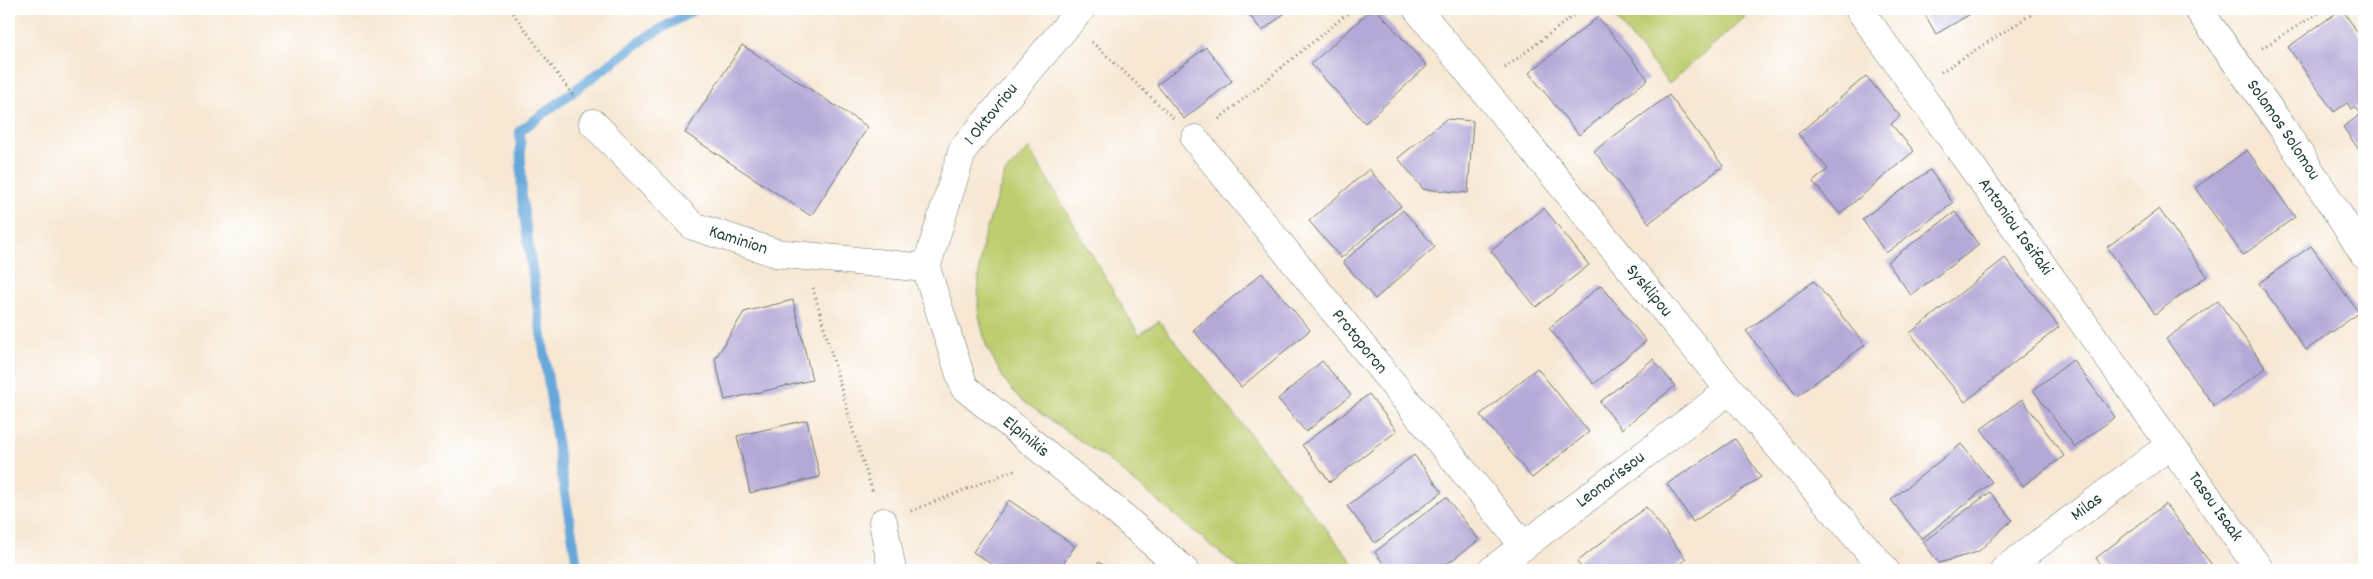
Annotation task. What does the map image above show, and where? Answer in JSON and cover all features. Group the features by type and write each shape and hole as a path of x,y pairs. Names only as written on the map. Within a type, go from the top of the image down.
{"street":[{"name":"Sysklipou","path":"1417,9 1730,390 1885,570"},
{"name":"Antoniou Iosifaki","path":"1858,9 2170,445"},
{"name":"Solomos Solomou","path":"2198,9 2237,63 2364,254"},
{"name":"1 Oktovriou","path":"926,268 963,149 1075,15"},
{"name":"Kaminion","path":"593,123 693,226 776,253 926,268"},
{"name":"Protoporon","path":"1195,139 1524,546"},
{"name":"Elpinikis","path":"926,268 964,387 1121,515 1184,570"},
{"name":"Leonarissou","path":"1492,570 1730,390"},
{"name":"Milas","path":"2004,570 2170,445"},
{"name":"Tasou Isaak","path":"2170,445 2260,570"},
{"path":"883,522 892,570"}],"path":[{"path":"510,9 593,123"},
{"path":"1075,15 1195,139 1353,9"},
{"path":"1481,86 1582,9"},
{"path":"1916,89 2040,9"},
{"path":"2237,63 2326,9"},
{"path":"804,256 854,434 883,522 1049,456"}],"green space":[{"path":"1754,9 1669,84 1609,10"},
{"path":"1029,148 1139,335 1159,321 1359,570 1241,570 1108,460 1020,399 1004,380 986,345 978,311 979,268 984,237 1005,173"}],"building":[{"path":"1245,9 1290,9 1262,31"},
{"path":"1372,9 1376,9 1427,66 1365,123 1311,64"},
{"path":"1922,9 1979,9 1936,34"},
{"path":"2342,9 2360,36 2364,33 2364,157 2343,127 2361,114 2355,106 2351,109 2347,103 2334,112 2288,47"},
{"path":"1598,17 1648,79 1579,135 1529,73"},
{"path":"742,45 868,127 811,216 685,133"},
{"path":"1206,47 1232,81 1184,119 1157,85"},
{"path":"1866,76 1900,116 1891,124 1914,151 1840,214 1813,182 1828,169 1798,134"},
{"path":"1669,95 1723,166 1649,223 1594,151"},
{"path":"1446,119 1473,121 1468,193 1423,189 1398,158"},
{"path":"2247,150 2295,217 2243,255 2195,188"},
{"path":"1369,169 1401,206 1341,258 1309,221"},
{"path":"1930,170 1953,203 1886,253 1862,219"},
{"path":"1544,208 1589,265 1536,307 1491,251"},
{"path":"2159,209 2207,276 2155,314 2107,247"},
{"path":"1403,210 1435,247 1375,299 1343,262"},
{"path":"1955,212 1979,245 1911,295 1887,262"},
{"path":"2311,246 2359,313 2306,350 2259,283"},
{"path":"2005,258 2059,327 1965,402 1910,333"},
{"path":"1262,273 1310,330 1241,387 1193,330"},
{"path":"1814,281 1865,345 1797,396 1746,331"},
{"path":"1601,285 1646,341 1594,384 1549,328"},
{"path":"793,300 812,380 725,400 715,359 744,312"},
{"path":"2218,301 2266,368 2214,406 2166,339"},
{"path":"1653,359 1675,386 1622,429 1600,402"},
{"path":"2073,360 2115,417 2075,447 2033,390"},
{"path":"1322,361 1351,395 1306,432 1278,399"},
{"path":"1537,368 1589,432 1532,478 1480,415"},
{"path":"1369,394 1397,431 1330,482 1302,445"},
{"path":"2022,399 2064,456 2023,486 1981,429"},
{"path":"807,420 820,477 750,493 737,436"},
{"path":"1735,439 1761,477 1693,522 1667,484"},
{"path":"1961,444 1992,482 1922,539 1891,500"},
{"path":"1414,455 1442,492 1375,543 1347,506"},
{"path":"1990,492 2012,520 1978,552 1939,563 1923,542"},
{"path":"1446,497 1479,540 1439,570 1388,570 1375,552"},
{"path":"1009,500 1075,546 1059,570 1000,570 973,552"},
{"path":"2165,504 2216,570 2105,570 2096,558"},
{"path":"1646,507 1686,559 1671,570 1583,570 1577,562"},
{"path":"1099,562 1109,570 1092,570"}],"waterway":[{"path":"578,570 561,470 522,199 520,131 648,36 696,9"}]}
